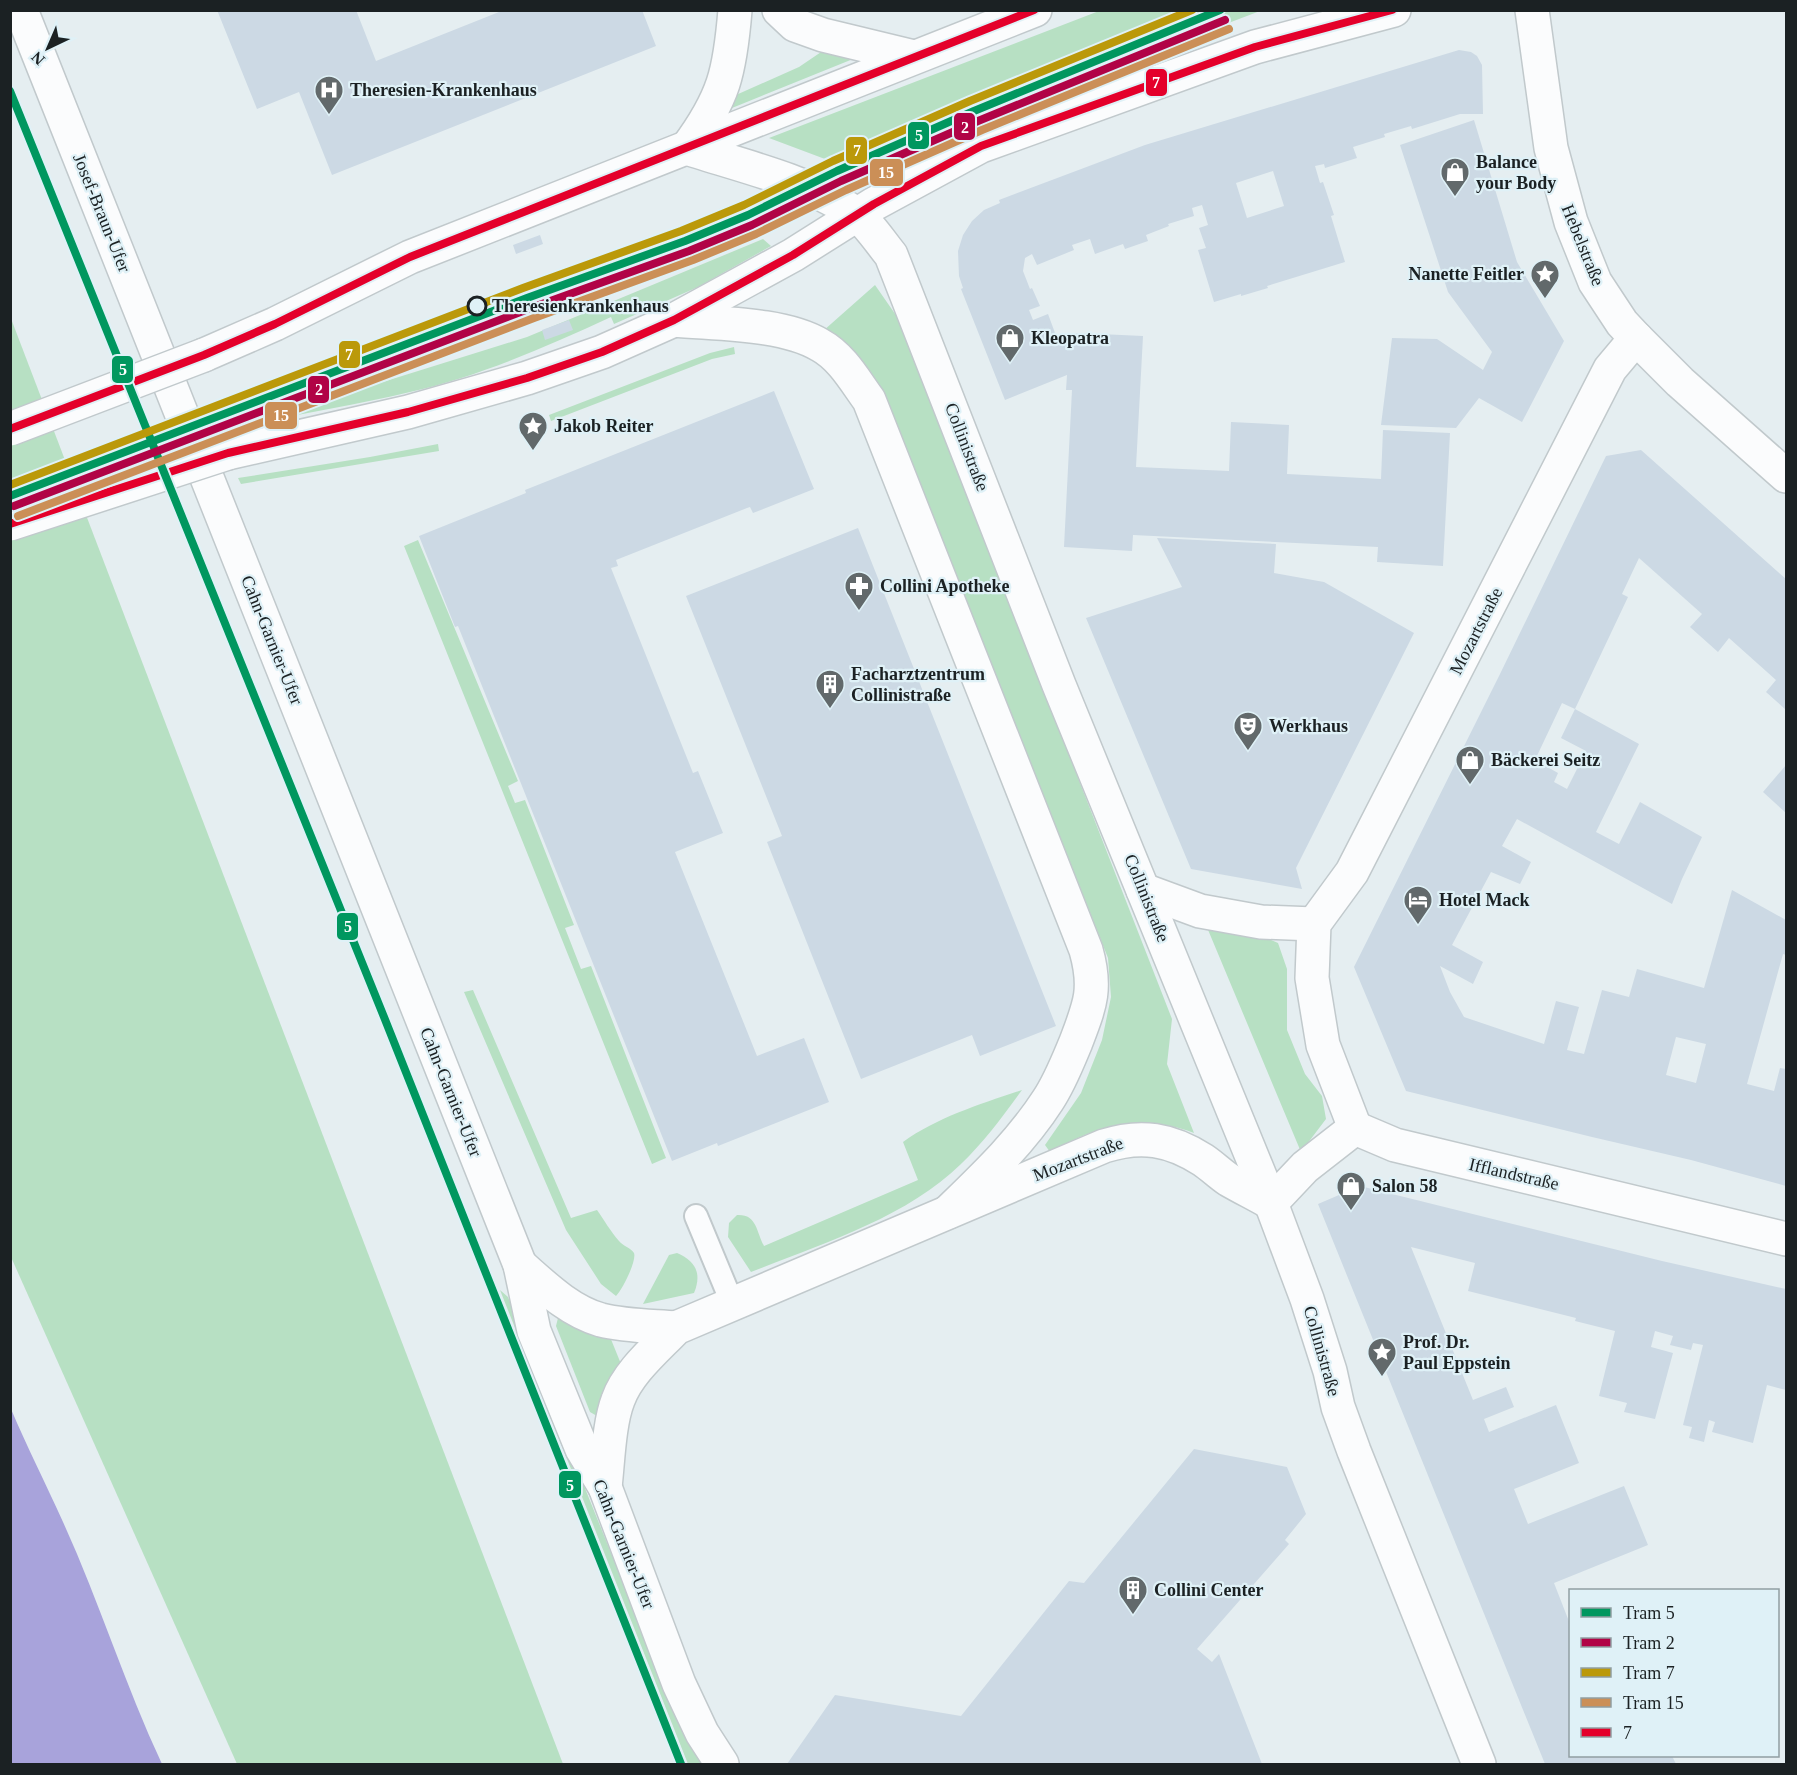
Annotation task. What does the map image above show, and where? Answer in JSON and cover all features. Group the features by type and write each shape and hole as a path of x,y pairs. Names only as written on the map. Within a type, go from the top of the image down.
{"street":[{"name":"Josef-Braun-Ufer","path":"21,10 182,416"},
{"path":"687,148 706,122 721,94 728,68 735,10"},
{"path":"779,10 795,25 823,35 914,57"},
{"path":"10,429 204,355 274,324 410,257 1035,10"},
{"path":"10,524 228,453 408,412 527,378 602,352 675,321 793,255 856,214 981,146 1255,47 1394,10"},
{"name":"Hebelstraße","path":"1533,10 1551,148 1571,222 1595,282 1622,322 1636,338 1680,382 1786,476"},
{"name":"Collinistraße","path":"687,148 805,187 847,207 856,214 891,255 1059,685 1271,1203 1307,1299 1330,1371 1338,1407 1354,1451 1479,1764"},
{"name":"Mozartstraße","path":"675,321 784,331 821,345 845,366 869,400 1086,950 1092,972 1090,1007 1050,1098 1024,1134 948,1212"},
{"name":"Mozartstraße","path":"1314,924 1352,872 1610,369 1636,338"},
{"name":"Cahn-Garnier-Ufer","path":"182,416 520,1265 534,1331 582,1449 605,1487 679,1684 702,1733 722,1764"},
{"path":"1143,890 1200,911 1261,922 1314,924 1312,978 1323,1045 1355,1128 1305,1167 1271,1203"},
{"name":"Ifflandstraße","path":"1355,1128 1395,1145 1786,1239"},
{"name":"Mozartstraße","path":"605,1487 617,1401 624,1386 639,1367 676,1328 948,1212 1104,1146 1135,1139 1167,1143 1185,1150 1204,1160 1228,1179 1271,1203"},
{"name":"Mozartstraße","path":"520,1265 570,1306 587,1315 617,1323 676,1328"}],"lane":[{"path":"696,1216 733,1305"}],"green space":[{"path":"1099,11 1260,11 1150,53 968,130 873,177 769,138"},
{"path":"827,48 853,59 732,108 725,108 727,99 799,67"},
{"path":"763,239 771,246 698,287 614,324 611,317 512,360 462,378 369,401 244,425 302,395 306,406 527,337"},
{"path":"875,285 900,321 1172,1019 1167,1064 1194,1133 1175,1127 1138,1123 1103,1129 1050,1152 1045,1145 1081,1093 1102,1040 1111,997 1108,958 883,391 858,356 823,331"},
{"path":"10,316 563,1764 237,1764 11,1257"},
{"path":"734,347 735,354 712,359 551,421 549,415 710,353"},
{"path":"438,444 439,451 241,484 238,478 370,457"},
{"path":"418,540 518,781 508,786 515,803 525,800 574,925 565,928 581,969 591,966 666,1158 652,1164 404,546"},
{"path":"1206,925 1257,934 1278,943 1287,969 1287,1030 1305,1074 1322,1096 1326,1119 1301,1152"},
{"path":"473,990 571,1218 597,1210 619,1241 634,1253 631,1269 616,1296 601,1284 566,1230 464,992"},
{"path":"1022,1090 985,1138 961,1164 915,1200 889,1215 834,1240 751,1272 728,1237 729,1223 737,1215 744,1215 755,1224 764,1246 918,1180 903,1142 945,1118"},
{"path":"677,1253 689,1260 696,1269 697,1280 694,1293 643,1304 669,1255"},
{"path":"500,1290 508,1297 667,1692 707,1764 688,1764"},
{"path":"562,1316 608,1332 621,1364 597,1416 590,1412 556,1326 558,1318"}],"shaded area":[{"path":"11,1409 76,1552 162,1764 11,1764"}],"building":[{"path":"217,10 356,10 376,61 504,10 642,10 656,46 332,175 299,92 257,109"},
{"path":"1459,50 1471,52 1477,56 1482,65 1483,114 1460,114 1412,129 1411,126 1384,134 1385,137 1353,147 1357,158 1325,168 1324,164 1315,166 1334,215 1331,216 1345,262 1267,286 1268,288 1214,302 1198,250 1206,248 1199,228 1208,225 1202,205 1192,208 1194,216 1168,224 1169,226 1146,235 1148,241 1125,249 1123,244 1095,254 1090,239 1072,245 1074,250 1037,265 1032,254 1025,258 1023,271 1040,306 1029,310 1033,320 1048,314 1058,341 1078,333 1143,336 1136,467 1229,471 1231,422 1289,425 1287,474 1381,479 1383,430 1450,433 1443,566 1377,562 1378,547 1133,535 1132,551 1064,547 1072,390 1066,390 1067,375 1005,400 961,289 963,288 959,276 958,251 963,235 972,221 984,210 1000,203 999,200 1145,145","holes":["1273,171 1284,206 1247,218 1236,183"]},
{"path":"1474,120 1517,262 1564,341 1522,422 1479,398 1456,428 1381,425 1392,338 1437,339 1483,370 1492,352 1448,292 1400,145"},
{"path":"540,235 543,244 516,254 513,245"},
{"path":"569,320 573,330 545,340 542,330"},
{"path":"774,391 814,489 753,513 750,507 747,508 616,560 618,566 611,568 693,773 698,771 723,833 675,852 757,1056 804,1038 829,1102 718,1146 717,1143 672,1161 458,626 455,627 419,536 526,493 525,490"},
{"path":"1641,450 1786,579 1786,707 1785,709 1766,692 1776,680 1729,638 1718,652 1690,627 1702,614 1639,558 1622,594 1628,597 1575,709 1639,744 1596,832 1619,844 1640,802 1702,837 1672,904 1517,819 1502,846 1531,862 1520,884 1491,872 1452,945 1483,962 1473,984 1440,966 1450,992 1464,1017 1544,1044 1556,1001 1579,1007 1567,1050 1584,1054 1602,990 1629,997 1637,969 1704,988 1732,890 1786,920 1786,955 1783,954 1747,1084 1774,1091 1780,1068 1786,1069 1786,1186 1691,1160 1406,1091 1354,967 1606,456","holes":["1562,703 1575,709 1561,738 1586,751 1567,789 1554,782 1558,773 1535,760","1676,1037 1706,1044 1696,1083 1666,1075"]},
{"path":"858,528 1056,1026 980,1056 972,1035 861,1079 767,842 782,836 686,596"},
{"name":"Werkhaus","path":"1157,538 1276,544 1274,573 1324,582 1414,633 1296,868 1302,889 1191,869 1086,618 1182,587"},
{"path":"1786,765 1786,813 1763,792"},
{"path":"1360,1186 1662,1261 1786,1289 1786,1390 1767,1385 1753,1443 1712,1432 1715,1422 1709,1420 1704,1442 1689,1438 1692,1427 1683,1425 1703,1345 1693,1343 1691,1350 1670,1345 1673,1336 1655,1331 1651,1347 1673,1353 1655,1419 1624,1412 1627,1403 1599,1396 1615,1331 1575,1321 1576,1318 1468,1291 1475,1263 1411,1247 1473,1400 1506,1387 1514,1407 1484,1419 1489,1432 1556,1405 1579,1463 1514,1489 1528,1524 1624,1486 1648,1545 1554,1583 1569,1621 1569,1757 1672,1757 1676,1764 1545,1764 1318,1204"},
{"name":"Collini Center","path":"1194,1449 1287,1467 1306,1514 1285,1540 1289,1544 1197,1649 1212,1662 1219,1654 1262,1764 787,1764 835,1695 961,1716 1069,1581 1084,1583"}],"tram line":[{"name":"7","path":"10,485 523,288 681,231 744,205 833,161 970,101 1192,10"},
{"name":"5","path":"10,496 527,298 685,241 748,215 837,171 974,111 1220,10"},
{"name":"2","path":"14,506 531,308 689,251 752,225 841,181 978,121 1225,20"},
{"name":"15","path":"18,516 534,318 693,260 756,234 846,190 982,130 1229,29"},
{"name":"5","path":"10,91 384,1017 681,1764"}],"transit line":[{"name":"7","path":"10,429 204,355 275,324 410,257 1034,10"},
{"name":"7","path":"10,524 228,453 408,412 527,378 602,352 674,320 793,255 874,204 981,146 1255,47 1392,10"}],"place":[{"name":"Theresien-Krankenhaus","path":"329,116"},
{"name":"Balance your Body","path":"1455,198"},
{"name":"Nanette Feitler","path":"1545,300"},
{"name":"Theresienkrankenhaus","path":"477,306"},
{"name":"Kleopatra","path":"1010,364"},
{"name":"Jakob Reiter","path":"533,452"},
{"name":"Collini Apotheke","path":"859,612"},
{"name":"Facharztzentrum Collinistraße","path":"830,710"},
{"name":"Werkhaus","path":"1248,752"},
{"name":"Bäckerei Seitz","path":"1470,786"},
{"name":"Hotel Mack","path":"1418,926"},
{"name":"Salon 58","path":"1351,1212"},
{"name":"Prof. Dr. Paul Eppstein","path":"1382,1378"},
{"name":"Collini Center","path":"1133,1616"}]}
